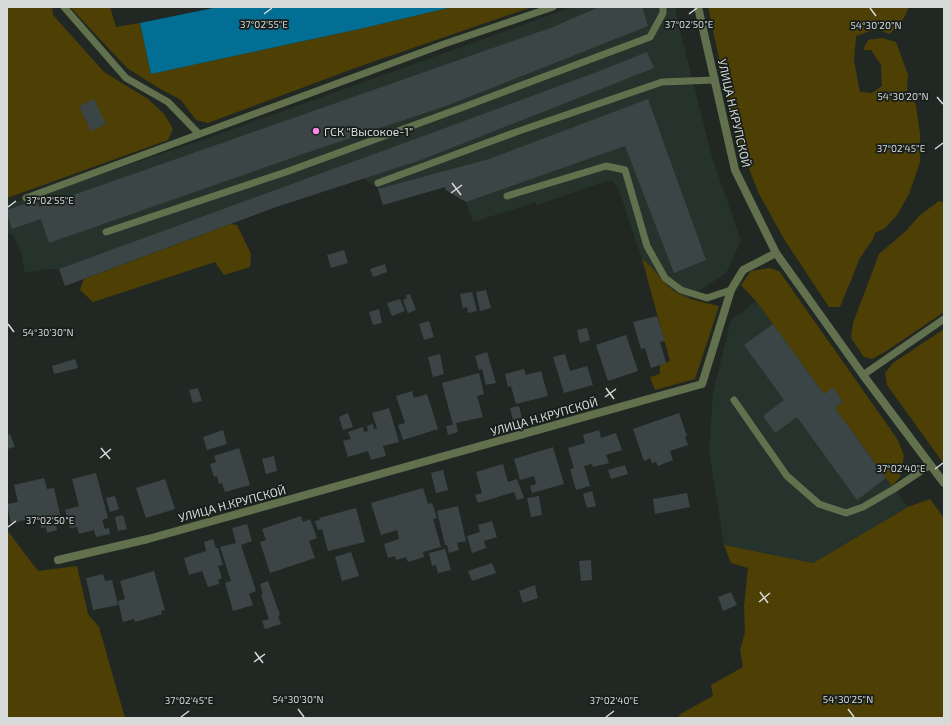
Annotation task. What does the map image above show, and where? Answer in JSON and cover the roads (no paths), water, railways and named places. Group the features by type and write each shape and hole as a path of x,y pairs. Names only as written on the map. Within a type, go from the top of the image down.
{"street":[{"name":"УЛИЦА Н.КРУПСКОЙ","path":"58,560 155,537 702,384 731,290 743,270 776,253 735,170 698,7"},
{"path":"776,253 944,483"}],"lane":[{"path":"64,7 126,78 168,102 199,134"},
{"path":"26,198 444,44 553,7"},
{"path":"106,232 293,169 462,108 650,37 663,13 662,7"},
{"path":"378,183 519,131 662,82 715,80"},
{"path":"507,196 606,166 625,170 647,246 665,278 680,290 707,298 731,290"},
{"path":"863,374 944,319"},
{"path":"734,400 787,476 819,504 839,511 846,513 863,507 894,489 930,465"}],"water":[{"path":"218,7 452,7 364,28 151,74 140,23"}],"place":[{"name":"ГСК \"Высокое-1\"","path":"316,131"}]}
